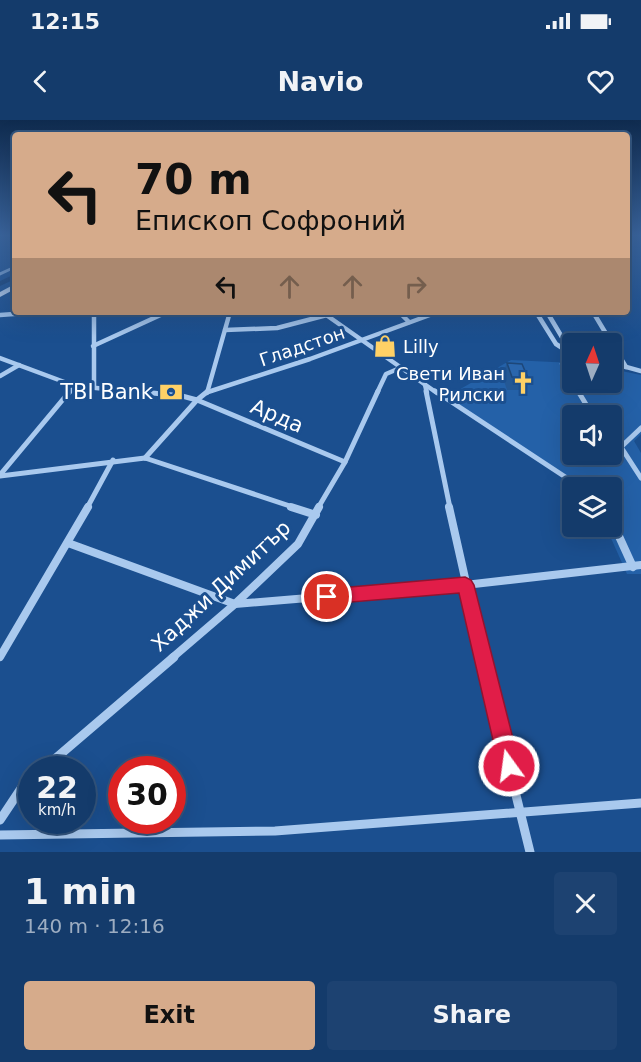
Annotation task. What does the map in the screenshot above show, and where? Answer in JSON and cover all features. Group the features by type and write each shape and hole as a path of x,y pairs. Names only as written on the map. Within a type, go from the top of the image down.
{"street":[{"path":"94,315 94,387"},
{"path":"93,346 160,315"},
{"path":"208,392 229,315"},
{"path":"225,330 266,330 293,326 321,315"},
{"path":"325,315 425,385 565,477"},
{"path":"402,315 409,322"},
{"name":"Гладстон","path":"145,458 197,400 208,392 429,315"},
{"path":"538,315 556,344 562,348"},
{"path":"549,315 562,337"},
{"path":"595,315 626,367"},
{"name":"Арда","path":"0,358 75,386 182,396 197,400 345,462"},
{"path":"0,376 19,365"},
{"path":"622,366 641,371"},
{"name":"Хаджи Димитър","path":"58,756 235,604 298,543 345,462 386,374 400,368"},
{"path":"425,385 465,585 530,852"},
{"path":"0,476 75,386"},
{"path":"622,446 641,428"},
{"path":"622,449 641,478"},
{"path":"0,476 113,460 145,458 316,515"},
{"path":"0,657 68,543 113,460"},
{"path":"68,543 235,604 465,585 637,566 621,537"},
{"path":"0,820 18,793"},
{"path":"0,836 275,831 641,803"}],"shaded area":[{"path":"511,360 562,362 562,393 622,393 622,371 641,375 641,434 634,441 641,453 641,574 627,574 610,537 622,537 622,477 562,477 443,399"}],"building":[{"path":"507,363 522,364 528,378 512,377"}],"waterway":[{"path":"0,284 12,278"}],"place":[{"name":"Lilly","path":"385,346"},
{"name":"Свети Иван Рилски","path":"523,383"},
{"name":"TBI Bank","path":"171,392"}],"route":[{"path":"327,597 465,585 509,766"}]}
